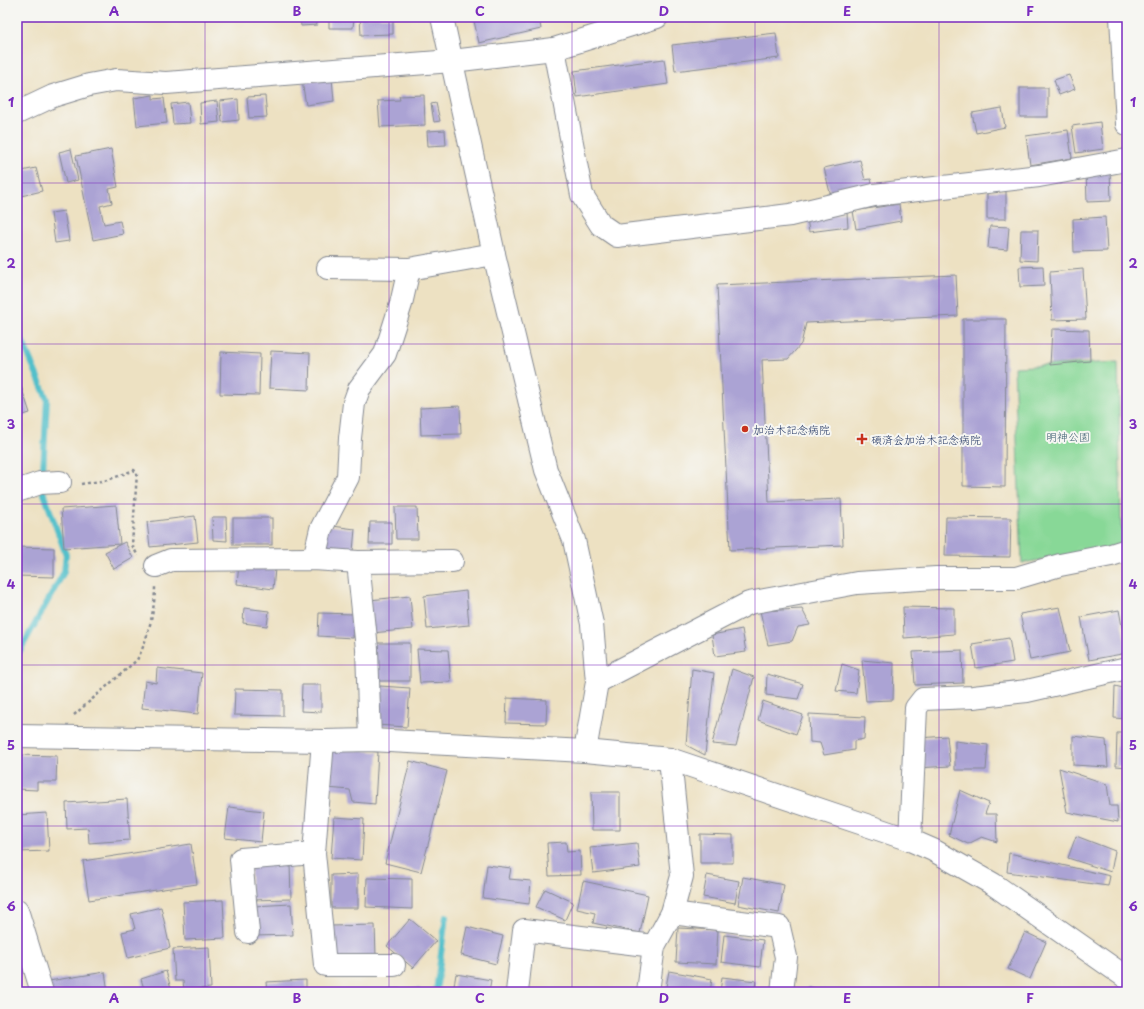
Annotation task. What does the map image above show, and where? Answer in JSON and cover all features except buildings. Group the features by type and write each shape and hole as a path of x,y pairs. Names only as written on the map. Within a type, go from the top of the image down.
{"street":[{"path":"442,17 494,254 546,470 574,540 592,624 596,682 585,750"},
{"path":"17,113 53,96 89,85 116,80 166,83 452,61 554,49 657,17"},
{"path":"1121,17 1127,124"},
{"path":"554,49 582,195 601,225 617,236 790,215 874,195 1040,176 1127,160"},
{"path":"328,268 409,269 494,254"},
{"path":"314,559 321,529 348,478 354,403 359,389 386,354 401,304 409,269"},
{"path":"17,491 40,483 60,482"},
{"path":"596,682 749,603 857,583 936,578 1016,578 1060,564 1112,555 1127,550"},
{"path":"156,566 171,560 314,559 358,562 452,561"},
{"path":"358,562 367,649 370,740"},
{"path":"910,840 916,708 923,699 973,697 1027,691 1127,668"},
{"path":"17,736 323,741 370,740 585,750 670,759 910,840 933,850 993,884 1127,978"},
{"path":"323,741 314,853 325,965 394,965"},
{"path":"648,992 654,946 672,913 682,876 670,759"},
{"path":"248,932 241,859 314,853"},
{"path":"17,910 42,992"},
{"path":"672,913 779,927 786,957 782,992"},
{"path":"517,992 524,930 654,946"}],"path":[{"path":"50,736 137,660 143,650 155,598 156,566 140,558 132,545 137,473 134,470 108,480 84,485 60,482"}],"green space":[{"name":"明神公園","path":"1118,362 1121,526 1127,538 1123,547 1022,563 1014,367"}],"waterway":[{"path":"17,328 47,399 43,471"},
{"path":"17,656 64,572 66,555 43,491"},
{"path":"436,992 446,916"}],"place":[{"name":"加治木記念病院","path":"745,429"},
{"name":"碩済会加治木記念病院","path":"862,439"}]}
